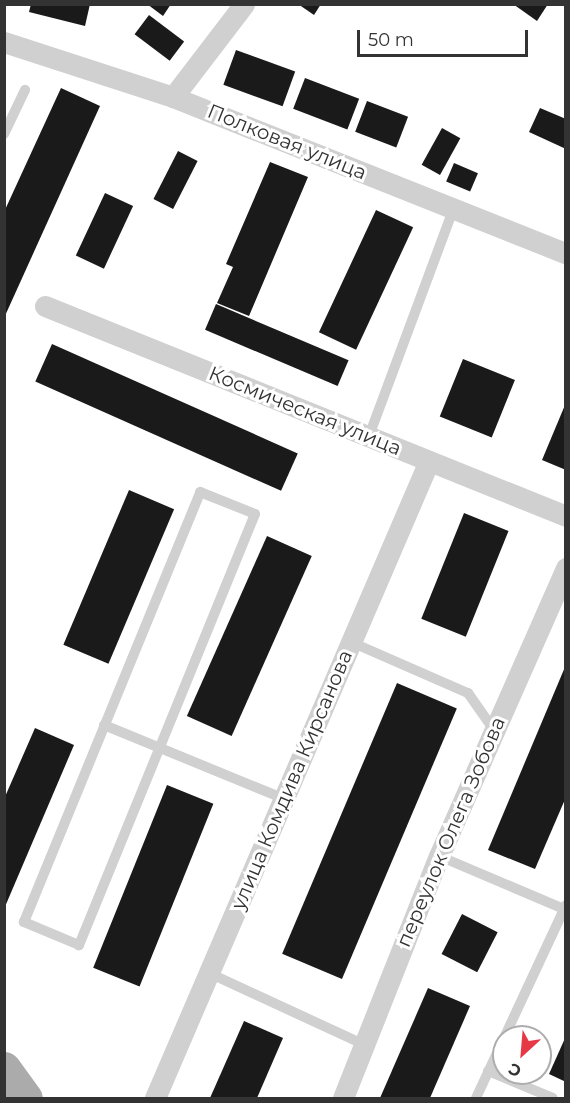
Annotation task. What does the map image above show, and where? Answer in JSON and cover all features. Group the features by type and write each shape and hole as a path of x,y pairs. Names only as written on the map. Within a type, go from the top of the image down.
{"main road":[{"path":"4,1068 26,1098"}],"street":[{"path":"173,97 244,4"},
{"name":"Полковая улица","path":"4,42 173,97 566,253"},
{"name":"Космическая улица","path":"45,306 566,516"},
{"name":"улица Комдива Кирсанова","path":"155,1098 429,460"},
{"name":"переулок Олега Зобова","path":"343,1098 439,856 566,568"}],"lane":[{"path":"6,129 26,90"},
{"path":"369,436 454,208"},
{"path":"200,492 255,514 79,945 24,922 104,725 200,492"},
{"path":"351,642 468,693 494,730"},
{"path":"104,725 284,799"},
{"path":"439,856 565,907 476,1098"},
{"path":"209,974 363,1044"},
{"path":"488,1071 553,1098"}],"building":[{"path":"31,4 90,4 85,26 29,12"},
{"path":"147,4 171,4 163,16"},
{"path":"298,4 321,4 314,15"},
{"path":"513,4 548,4 537,21"},
{"path":"149,15 184,41 170,61 135,34"},
{"path":"236,50 295,72 283,106 223,85"},
{"path":"305,78 359,99 347,130 293,109"},
{"path":"61,88 100,106 4,318 4,212"},
{"path":"367,101 408,117 396,148 355,132"},
{"path":"540,108 566,119 566,149 529,132"},
{"path":"442,128 460,138 440,175 422,165"},
{"path":"178,151 198,161 173,209 153,199"},
{"path":"270,162 308,177 249,316 217,303 233,267 226,264"},
{"path":"454,163 478,173 470,192 446,181"},
{"path":"105,193 133,206 104,269 76,256"},
{"path":"376,210 413,227 356,350 319,332"},
{"path":"216,304 349,360 338,386 205,330"},
{"path":"52,344 298,453 281,491 35,381"},
{"path":"463,359 515,380 492,437 440,416"},
{"path":"566,405 566,470 542,460"},
{"path":"129,490 174,509 108,664 63,645"},
{"path":"464,513 509,531 466,637 421,619"},
{"path":"267,536 312,556 232,736 187,716"},
{"path":"565,667 566,797 535,869 488,850"},
{"path":"397,683 457,708 342,979 282,954"},
{"path":"35,728 74,745 4,909 4,799"},
{"path":"167,785 213,804 140,986 93,968"},
{"path":"462,914 498,932 477,972 442,954"},
{"path":"428,988 470,1006 430,1098 380,1098"},
{"path":"244,1021 283,1038 257,1098 210,1098"},
{"path":"566,1036 566,1082 552,1075 552,1067"}]}
